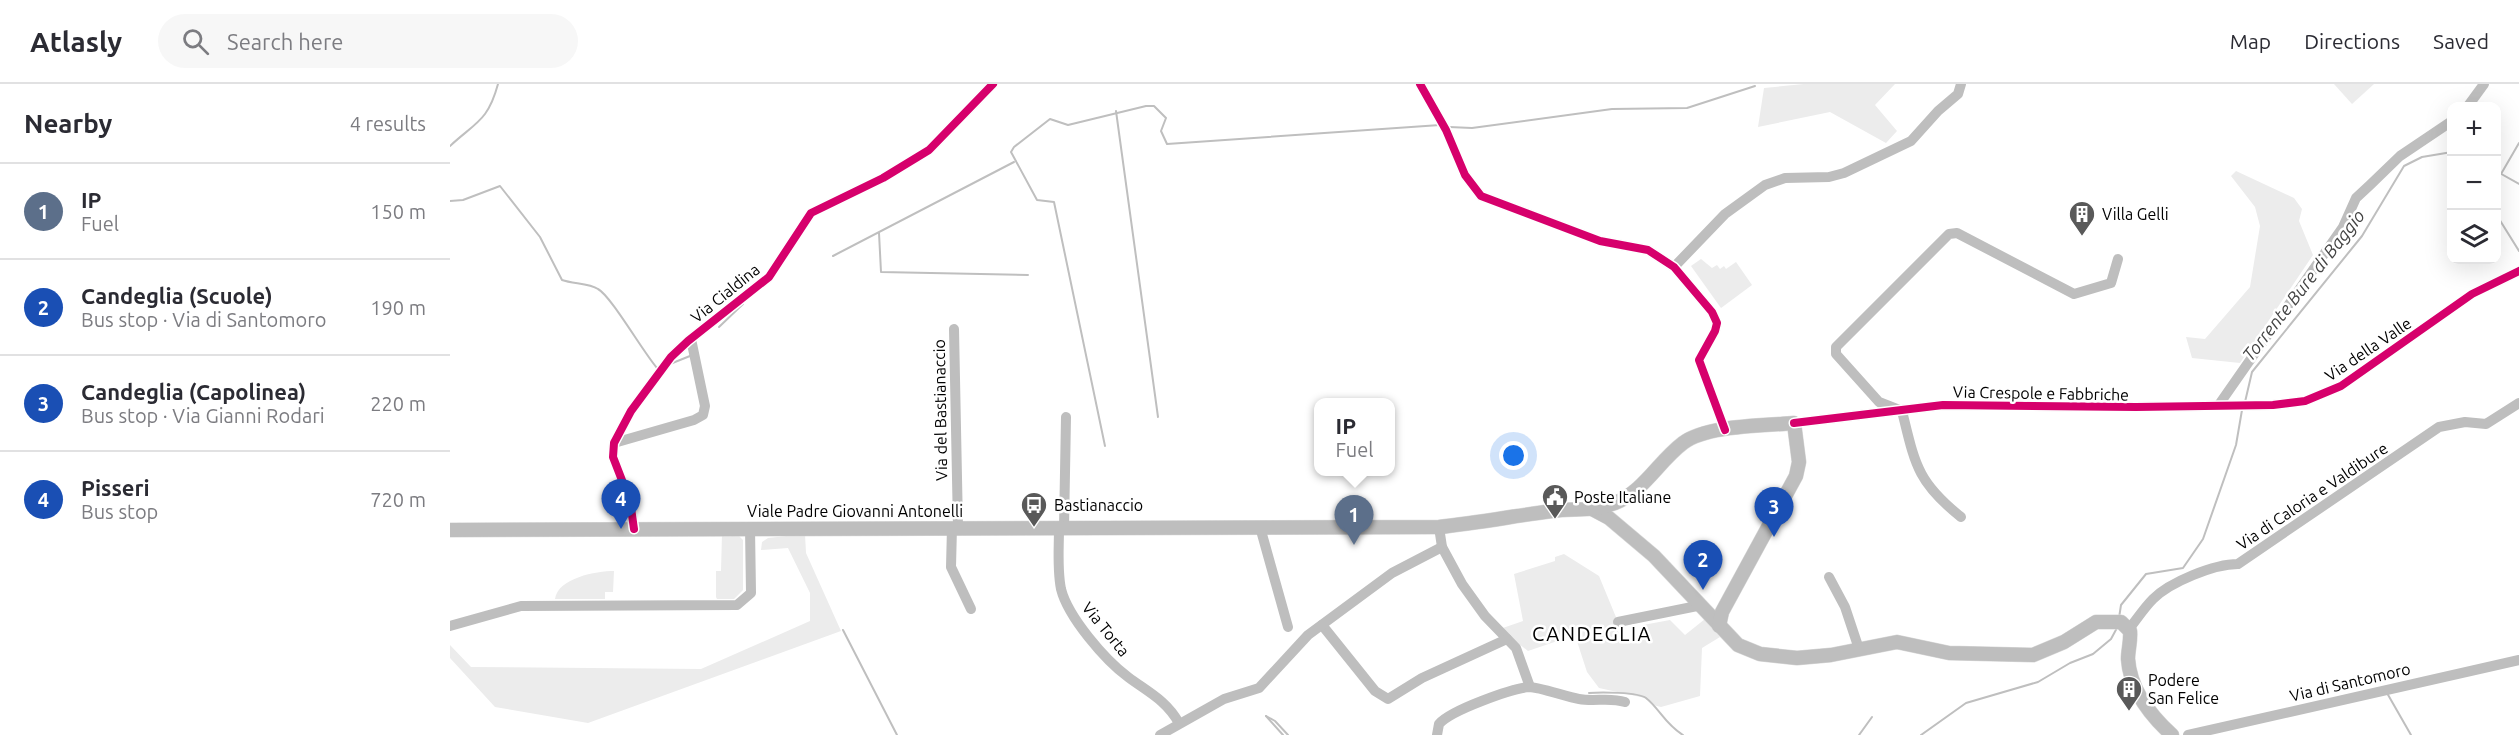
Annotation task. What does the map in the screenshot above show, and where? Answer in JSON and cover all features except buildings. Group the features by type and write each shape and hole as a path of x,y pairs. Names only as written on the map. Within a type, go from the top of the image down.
{"main road":[{"path":"1594,510 1616,502 1635,491 1688,440 1725,430 1794,423 1799,462 1796,476 1713,614"},
{"name":"Viale Padre Giovanni Antonelli","path":"450,530 1439,527 1558,510 1594,510"},
{"path":"1594,510 1625,530 1713,614 1738,645 1760,654 1797,658 1831,655 1897,642 1948,653 2033,654 2064,642 2092,624 2120,624 2128,663 2140,694 2156,720 2172,735"}],"street":[{"name":"Via Cialdina","path":"614,443 631,411 671,357 769,277 811,213 819,206 870,185 922,155 951,129 993,84"},
{"path":"1420,84 1446,130 1465,175 1481,196 1600,241 1648,250 1674,267 1716,319 1715,331 1699,360 1725,430"},
{"path":"1674,267 1715,223 1765,185 1785,178 1829,177 1844,173 1911,141 1938,111 1958,94 1961,84"},
{"path":"2471,102 2484,84"},
{"path":"2218,406 2343,227 2356,198 2400,156 2447,125"},
{"path":"1961,517 1938,498 1922,478 1902,411 1879,402 1870,394 1836,354 1836,347 1949,234 1958,233 2074,294 2111,283 2118,259"},
{"name":"Via della Valle","path":"2218,406 2294,403 2330,392 2472,294 2519,271"},
{"name":"Via del Bastianaccio","path":"954,329 955,527 951,567 971,609"},
{"name":"Via Cialdina","path":"614,443 694,420 703,415 705,406 691,339"},
{"name":"Via di Caloria e Valdibure","path":"2120,624 2166,590 2221,564 2238,564 2439,427 2465,422 2486,424 2519,403"},
{"name":"Via Crespole e Fabbriche","path":"1794,423 1943,405 2218,406"},
{"name":"Via Torta","path":"1066,417 1060,580 1064,596 1072,612 1116,666 1165,702 1179,723"},
{"path":"614,443 613,457 630,501 634,529"},
{"path":"1260,527 1287,627"},
{"path":"1439,527 1442,547 1474,602 1520,655 1530,687"},
{"path":"450,626 521,606 737,605 751,592 750,528"},
{"path":"1160,735 1224,699 1259,688 1299,644 1322,624 1392,573 1442,547"},
{"path":"1829,577 1845,607 1859,649"},
{"path":"1618,622 1713,614"},
{"path":"1322,624 1377,694 1388,699 1422,678 1507,639"},
{"name":"Via di Santomoro","path":"2188,735 2519,660"},
{"path":"1437,735 1439,724 1451,714 1471,705 1530,687 1579,699 1610,698 1625,702"}],"shaded area":[{"path":"1804,84 1895,84 1875,105 1897,131 1886,143 1830,112 1758,127 1764,88"},
{"path":"2334,84 2374,84 2352,104"},
{"path":"2236,171 2294,198 2302,209 2299,221 2313,255 2240,363 2192,358 2186,337 2205,339 2250,287 2260,226 2255,207 2231,176"},
{"path":"1701,259 1712,268 1717,265 1720,269 1724,266 1726,269 1736,262 1752,285 1721,308 1691,266"},
{"path":"722,534 738,535 743,540 743,590 734,599 717,599 716,597 716,571 721,571"},
{"path":"805,534 806,553 841,631 588,723 495,707 450,658 450,645 471,667 701,669 810,621 810,593 788,548 761,550 762,542 768,538"},
{"path":"1564,554 1599,576 1618,622 1616,629 1625,640 1645,636 1643,625 1670,620 1685,635 1705,619 1720,637 1702,648 1700,696 1661,707 1653,705 1645,698 1599,688 1587,672 1575,635 1528,651 1500,629 1523,621 1514,574 1555,561 1555,557"},
{"path":"614,571 613,592 605,592 605,599 555,599 563,586 570,581 588,574"}],"waterway":[{"path":"450,146 485,114 498,84"},
{"path":"1449,127 1472,128 1612,109 1687,108 1755,86"},
{"path":"1105,446 1054,202 1037,200 1011,152 1014,147 1050,119 1068,125 1146,106 1154,106 1166,118 1161,131 1167,144 1440,125"},
{"path":"1116,111 1158,417"},
{"path":"2501,174 2519,143"},
{"name":"Torrente Bure di Baggio","path":"2245,402 2252,372 2362,236 2404,166 2422,157 2447,153"},
{"path":"833,256 1014,162"},
{"name":"Torrente Bure di Baggio","path":"2501,174 2519,184"},
{"path":"450,201 463,200 500,186 540,237 562,280 590,286 604,294 657,368"},
{"path":"2501,222 2519,251"},
{"path":"879,233 881,272 1028,275"},
{"path":"719,327 743,304"},
{"path":"670,364 690,356"},
{"name":"Torrente Bure di Baggio","path":"2119,618 2121,605 2146,574 2183,568 2203,539 2236,445 2242,410"},
{"name":"Torrente Bure di Baggio","path":"1921,735 1966,703 2038,682 2070,663 2093,654 2111,639 2118,626"},
{"path":"843,630 897,735"},
{"path":"1589,693 1642,696 1651,702 1671,726 1683,735"},
{"path":"2387,693 2411,735"},
{"path":"1266,716 1275,721 1288,735"},
{"path":"1266,716 1283,735"},
{"path":"1859,735 1872,717"}],"cycle path":[{"path":"634,529 630,501 613,457 614,443 631,411 671,357 769,277 811,213 883,178 929,150 993,84"},
{"path":"1420,84 1446,130 1465,175 1481,196 1600,241 1648,250 1674,267 1712,312 1717,323 1699,360 1725,430"},
{"path":"1794,423 1943,405 2136,407 2273,405 2305,401 2341,386 2472,294 2519,271"}],"place":[{"name":"Villa Gelli","path":"2082,237"},
{"name":"Poste Italiane","path":"1555,520"},
{"name":"Bastianaccio","path":"1034,528"},
{"name":"Pisseri","path":"621,529"},
{"name":"Candeglia (Capolinea)","path":"1774,537"},
{"name":"IP","path":"1354,545"},
{"name":"Candeglia (Scuole)","path":"1703,590"},
{"name":"Podere San Felice","path":"2129,712"}],"district":[{"name":"CANDEGLIA","path":"1592,633"}]}
